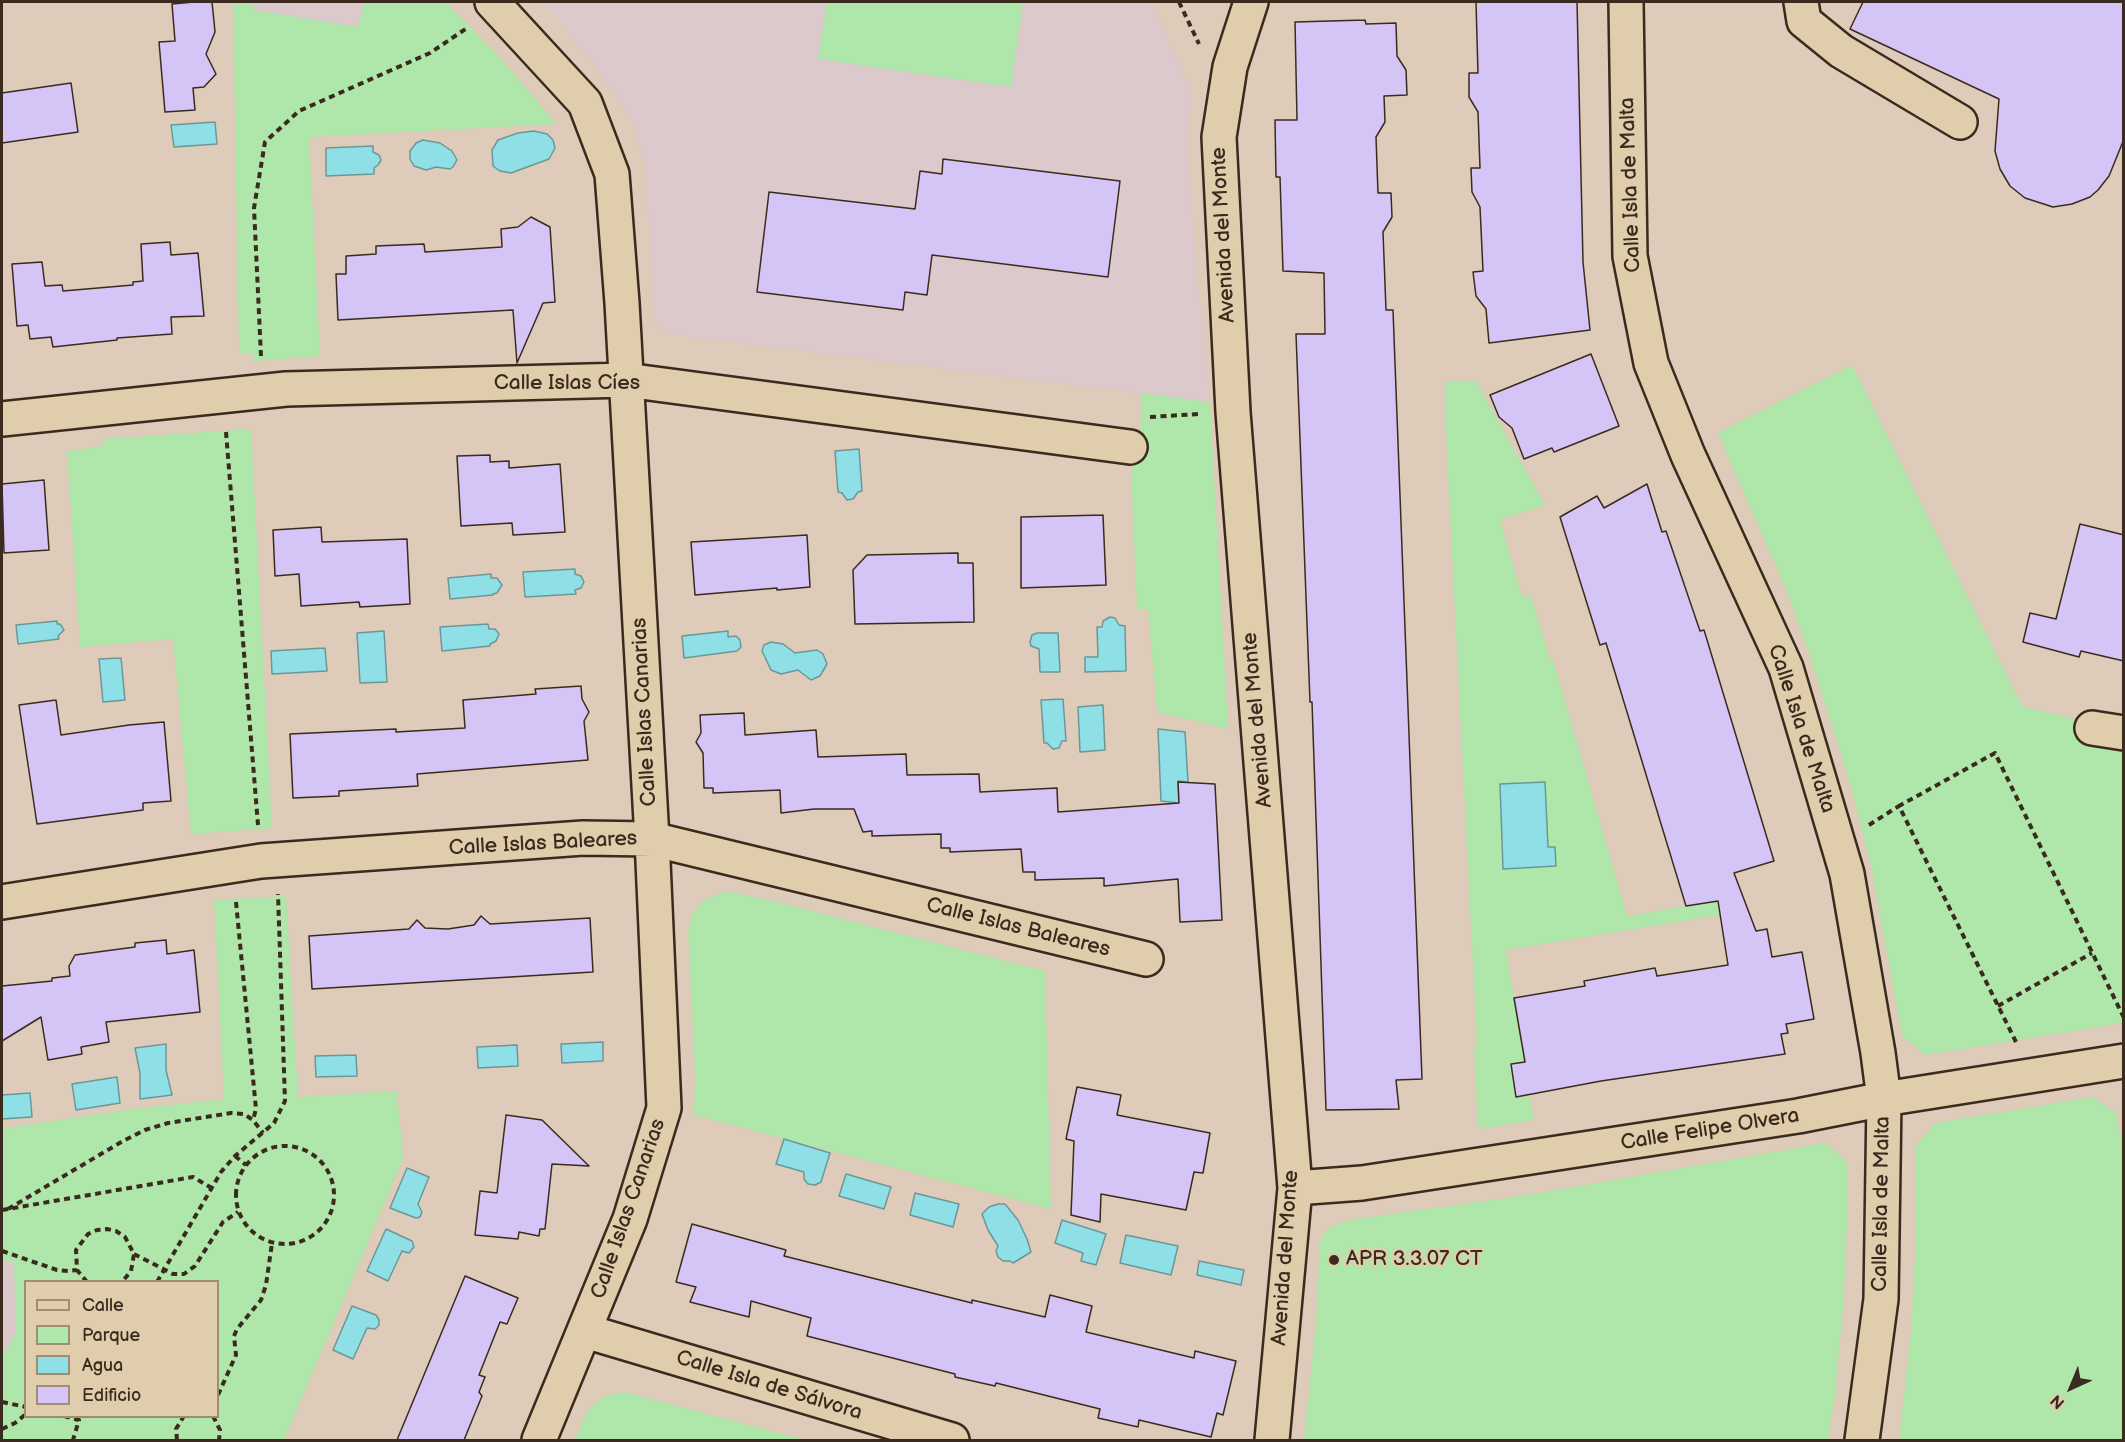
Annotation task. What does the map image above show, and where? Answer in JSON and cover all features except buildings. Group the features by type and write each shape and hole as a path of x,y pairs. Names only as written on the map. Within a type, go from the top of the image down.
{"street":[{"name":"Avenida del Monte","path":"1251,2 1230,67 1219,137 1233,412 1295,1188 1272,1440"},
{"name":"Calle Isla de Malta","path":"1626,2 1630,256 1651,363 1688,455 1786,668 1847,874 1878,1053 1884,1099 1881,1299 1863,1440"},
{"path":"1801,2 1804,21 1841,51 1959,122"},
{"name":"Calle Islas Canarias","path":"495,4 585,103 612,174 652,839 664,1107 630,1219 539,1440"},
{"name":"Calle Islas Cíes","path":"2,419 286,389 626,380 1135,432"},
{"path":"2092,728 2124,733"},
{"name":"Calle Islas Baleares","path":"2,902 257,862 583,838 652,839 1146,959"},
{"name":"Calle Felipe Olvera","path":"1295,1188 1362,1183 1798,1116 1884,1099 2124,1061"},
{"name":"Calle Isla de Sálvora","path":"585,1331 952,1440"}],"path":[{"path":"263,392 254,208 266,142 299,111 430,52 495,4"},
{"path":"158,1280 210,1187 235,1156 274,1123 285,1101 257,862 223,395"},
{"path":"1135,432 1233,412"},
{"path":"2033,1075 1899,806 1995,753 2124,1018"},
{"path":"253,1120 256,1109 257,862"},
{"path":"1998,1006 2092,953"},
{"path":"8,1209 146,1130 168,1123 231,1113 244,1114 253,1120 263,1133"},
{"path":"290,1146 306,1150 319,1159 329,1172 334,1188 334,1204 329,1220 318,1233 305,1241 289,1245 272,1243 258,1236 246,1226 238,1212 235,1195 238,1179 246,1165 258,1154 273,1147 290,1146"},
{"path":"235,1156 246,1165"},
{"path":"2,1210 193,1177 210,1187"},
{"path":"86,1280 77,1270 76,1250 88,1234 96,1230 116,1231 125,1236 134,1254 164,1270 180,1275 190,1271 200,1260 223,1222 238,1212"},
{"path":"219,1393 236,1355 234,1336 237,1329 255,1309 263,1292 272,1243"},
{"path":"2,1251 57,1270 77,1270"},
{"path":"123,1280 131,1271 134,1254"},
{"path":"2,1402 24,1407"},
{"path":"2,1429 24,1416"},
{"path":"73,1440 80,1418"},
{"path":"177,1440 176,1429 182,1418"},
{"path":"214,1418 220,1430 219,1440"}],"shaded area":[{"path":"252,2 364,2 358,27 253,10"},
{"path":"540,2 1151,2 1192,92 1187,145 1210,402 668,334 655,322 645,166 632,121 617,95 566,28"},
{"path":"2,1260 14,1262 16,1333 2,1356"}],"green space":[{"path":"233,2 252,2 254,10 358,27 364,2 446,2 514,73 556,124 309,137 320,356 254,361 254,354 239,354"},
{"path":"827,2 1023,2 1011,87 818,59"},
{"path":"1852,365 2022,706 2123,731 2123,1023 1925,1055 1902,1035 1871,866 1849,780 1788,594 1718,433"},
{"path":"1476,381 1545,505 1500,520 1522,597 1531,595 1550,660 1553,660 1627,916 1717,901 1720,915 1506,950 1534,1120 1478,1129 1474,1046 1477,1045 1445,382"},
{"path":"1141,393 1210,402 1228,729 1157,712 1148,609 1137,609 1131,467 1136,464 1140,452"},
{"path":"251,429 272,828 191,834 173,639 80,647 67,451 103,446 102,439"},
{"path":"729,892 773,901 1045,971 1051,1209 694,1115 695,1073 688,929 693,913 704,900"},
{"path":"286,896 298,1097 397,1091 403,1159 284,1440 2,1440 2,1356 16,1333 14,1262 2,1260 2,1129 132,1109 224,1099 214,900"},
{"path":"2093,1097 2116,1113 2123,1153 2123,1440 1899,1440 1911,1330 1915,1254 1916,1146 1935,1123"},
{"path":"1825,1143 1847,1161 1848,1200 1844,1293 1835,1396 1828,1440 1304,1440 1316,1322 1320,1241 1325,1231 1333,1225 1356,1219 1533,1194"},
{"path":"625,1392 805,1440 575,1440 592,1406 607,1395"}],"water":[{"path":"215,122 217,144 174,147 171,125"},
{"path":"534,131 547,134 553,140 555,148 549,159 511,173 500,171 493,166 492,150 498,140 518,133"},
{"path":"423,140 440,143 452,151 457,160 453,167 450,169 436,167 426,170 414,166 410,159 410,151 416,143"},
{"path":"373,146 373,152 379,155 381,160 374,168 374,174 326,176 326,148"},
{"path":"859,449 862,491 858,492 853,499 847,500 842,493 838,492 835,451"},
{"path":"575,569 575,574 581,576 584,582 581,588 575,590 576,594 525,597 523,572"},
{"path":"491,574 491,578 497,578 502,585 497,593 450,599 448,578"},
{"path":"1110,617 1115,618 1119,625 1125,626 1126,671 1085,672 1085,657 1098,657 1097,627 1102,627 1103,621"},
{"path":"57,621 57,624 60,624 64,630 58,636 59,639 18,644 16,625"},
{"path":"488,624 489,629 495,629 499,634 490,646 442,651 440,627"},
{"path":"384,631 387,682 360,683 357,633"},
{"path":"728,631 728,637 736,636 740,640 741,647 737,651 684,658 682,636"},
{"path":"1058,633 1060,672 1040,672 1039,649 1031,646 1030,642 1032,635"},
{"path":"771,642 783,644 795,653 817,650 823,654 827,664 820,676 811,680 798,670 781,674 771,670 762,651 764,645"},
{"path":"325,648 327,671 272,674 271,651"},
{"path":"121,658 125,700 103,702 99,659"},
{"path":"1063,699 1066,741 1062,741 1059,748 1053,749 1044,743 1041,700"},
{"path":"1103,705 1105,750 1080,752 1078,707"},
{"path":"1158,729 1185,732 1188,782 1178,781 1179,803 1161,801"},
{"path":"1545,782 1548,847 1555,847 1556,866 1503,869 1500,784"},
{"path":"603,1042 603,1061 562,1063 561,1044"},
{"path":"166,1044 166,1070 172,1095 140,1099 140,1073 135,1048"},
{"path":"517,1045 518,1066 478,1068 477,1047"},
{"path":"356,1055 357,1076 316,1077 315,1056"},
{"path":"117,1077 120,1103 76,1110 72,1084"},
{"path":"30,1093 32,1117 2,1119 2,1095"},
{"path":"784,1139 830,1153 821,1182 815,1185 808,1184 804,1179 804,1172 776,1164"},
{"path":"407,1168 429,1177 418,1204 422,1212 420,1217 416,1218 390,1208"},
{"path":"846,1174 891,1187 884,1209 839,1196"},
{"path":"915,1193 959,1204 953,1227 910,1215"},
{"path":"1005,1204 1018,1220 1031,1252 1013,1263 1003,1261 998,1257 996,1251 998,1246 982,1214 989,1207"},
{"path":"1062,1220 1106,1234 1096,1265 1081,1261 1083,1253 1055,1243"},
{"path":"386,1229 412,1241 414,1247 409,1253 402,1251 388,1281 367,1271"},
{"path":"1126,1235 1178,1246 1171,1275 1120,1263"},
{"path":"1199,1261 1244,1270 1241,1285 1197,1275"},
{"path":"352,1306 376,1315 379,1320 379,1325 375,1329 367,1328 353,1359 333,1350"}],"place":[{"name":"APR 3.3.07 CT","path":"1334,1260"}]}
